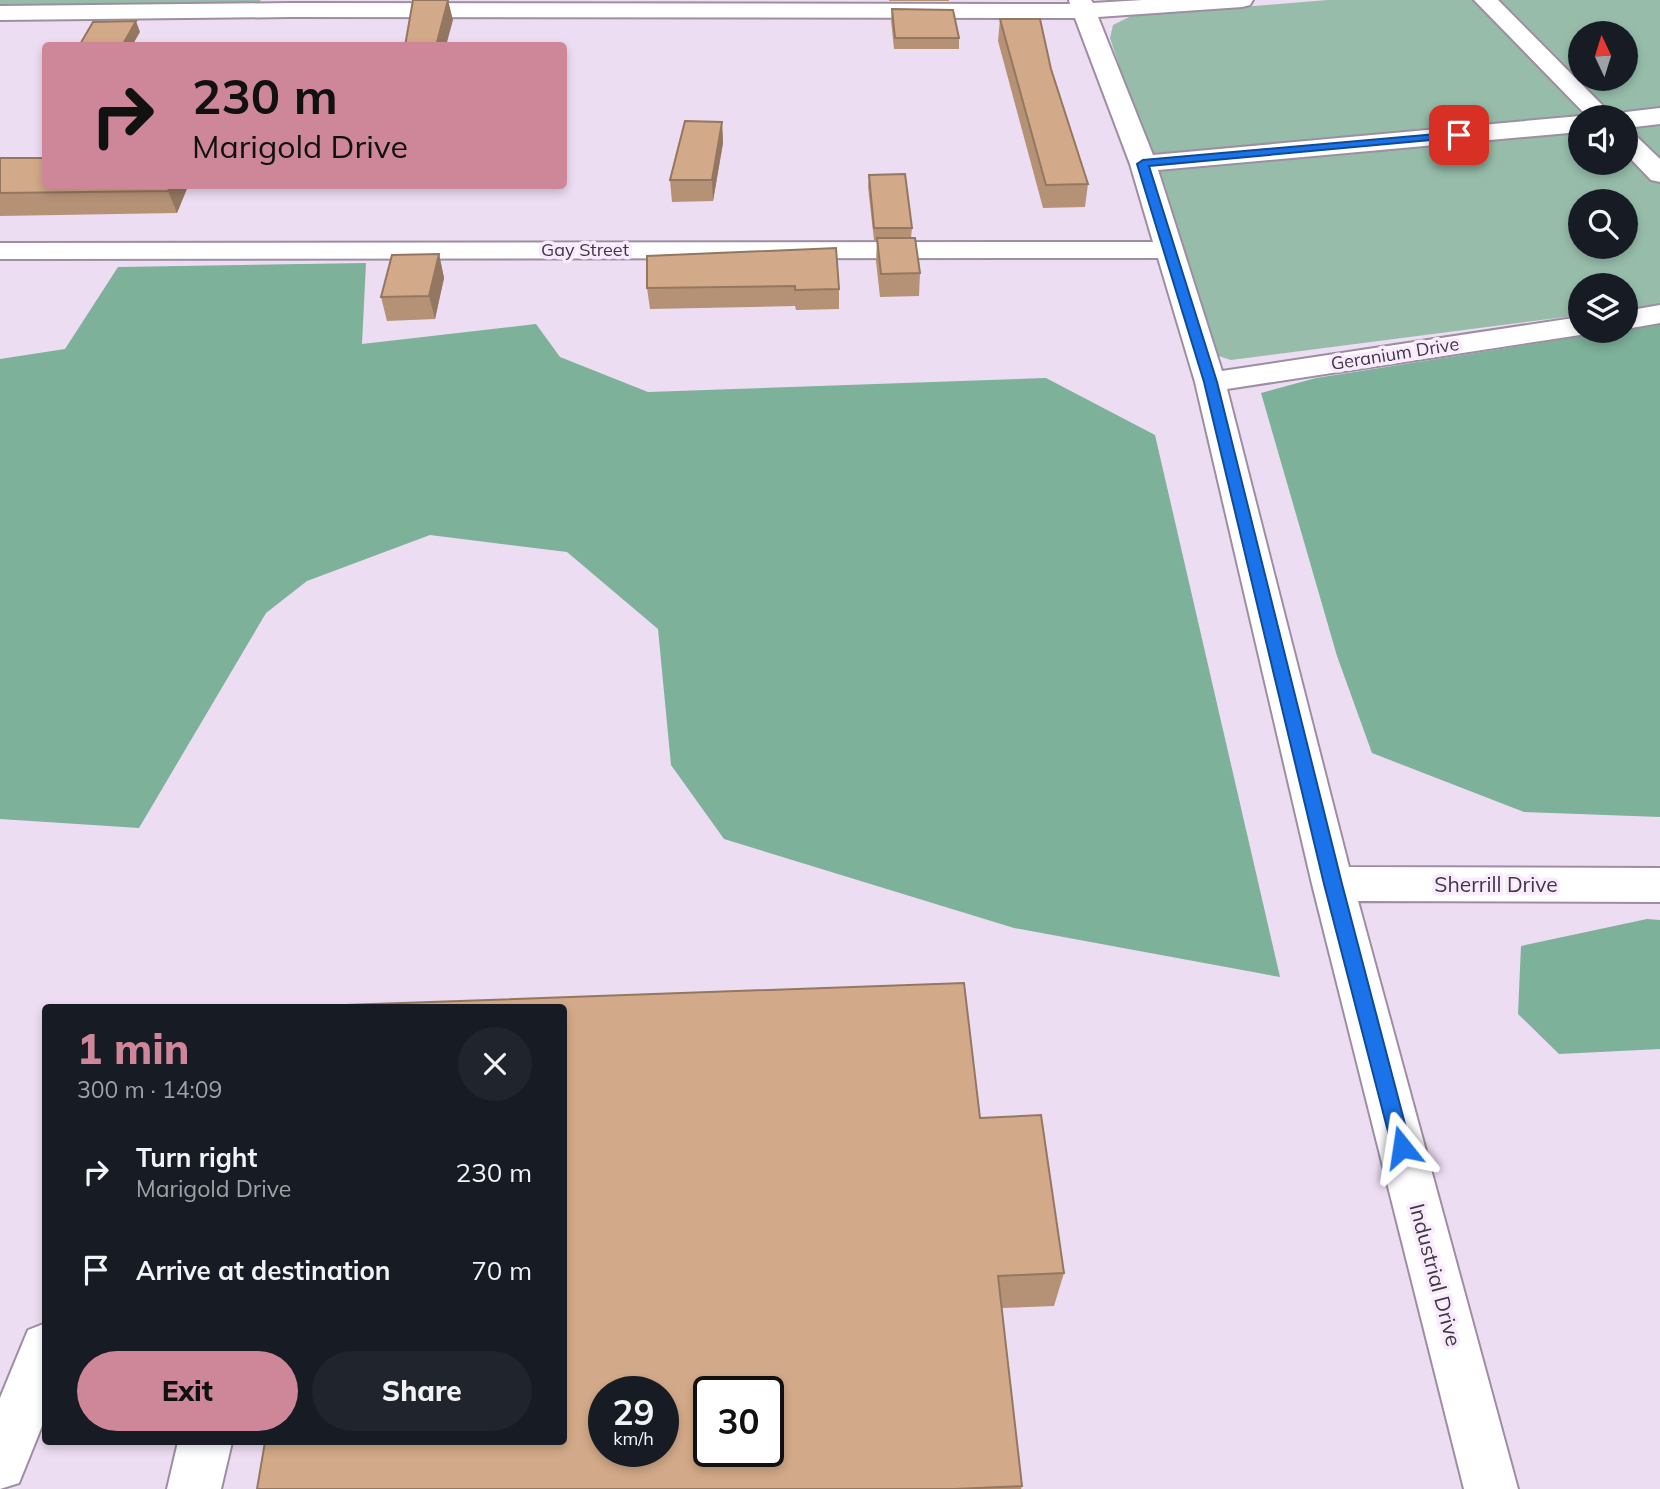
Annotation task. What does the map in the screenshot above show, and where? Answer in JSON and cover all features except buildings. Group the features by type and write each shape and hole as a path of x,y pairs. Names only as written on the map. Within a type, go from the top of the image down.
{"street":[{"path":"0,13 1081,5 1242,0"},
{"path":"1485,0 1590,105"},
{"name":"Industrial Drive","path":"1081,5 1143,164 1210,382 1333,884 1491,1489"},
{"path":"1638,119 1660,116"},
{"path":"1143,164 1568,125"},
{"path":"1638,152 1660,174"},
{"name":"Gay Street","path":"0,251 1169,250"},
{"path":"1638,318 1660,314"},
{"name":"Geranium Drive","path":"1210,382 1568,328"},
{"name":"Sherrill Drive","path":"1333,884 1660,885"},
{"path":"0,1464 42,1358"},
{"path":"194,1489 204,1445"}],"green space":[{"path":"0,0 261,0 258,4 0,5"},
{"path":"1327,0 1660,0 1660,304 1638,307 1638,273 1568,273 1568,317 1231,360 1215,355 1110,38 1113,25 1131,16"},
{"path":"366,263 362,344 536,324 560,357 648,392 1046,378 1155,435 1280,977 1014,928 724,839 671,765 658,629 567,552 430,535 307,581 266,613 139,828 0,819 0,359 65,349 118,267"},
{"path":"1660,324 1660,817 1524,812 1372,753 1337,656 1261,393 1316,378 1568,338 1568,343 1638,343 1638,327"},
{"path":"1647,919 1660,920 1660,1049 1559,1054 1518,1014 1521,946"}],"route":[{"path":"1402,1147 1333,884 1210,382 1143,164 1459,135"}]}
